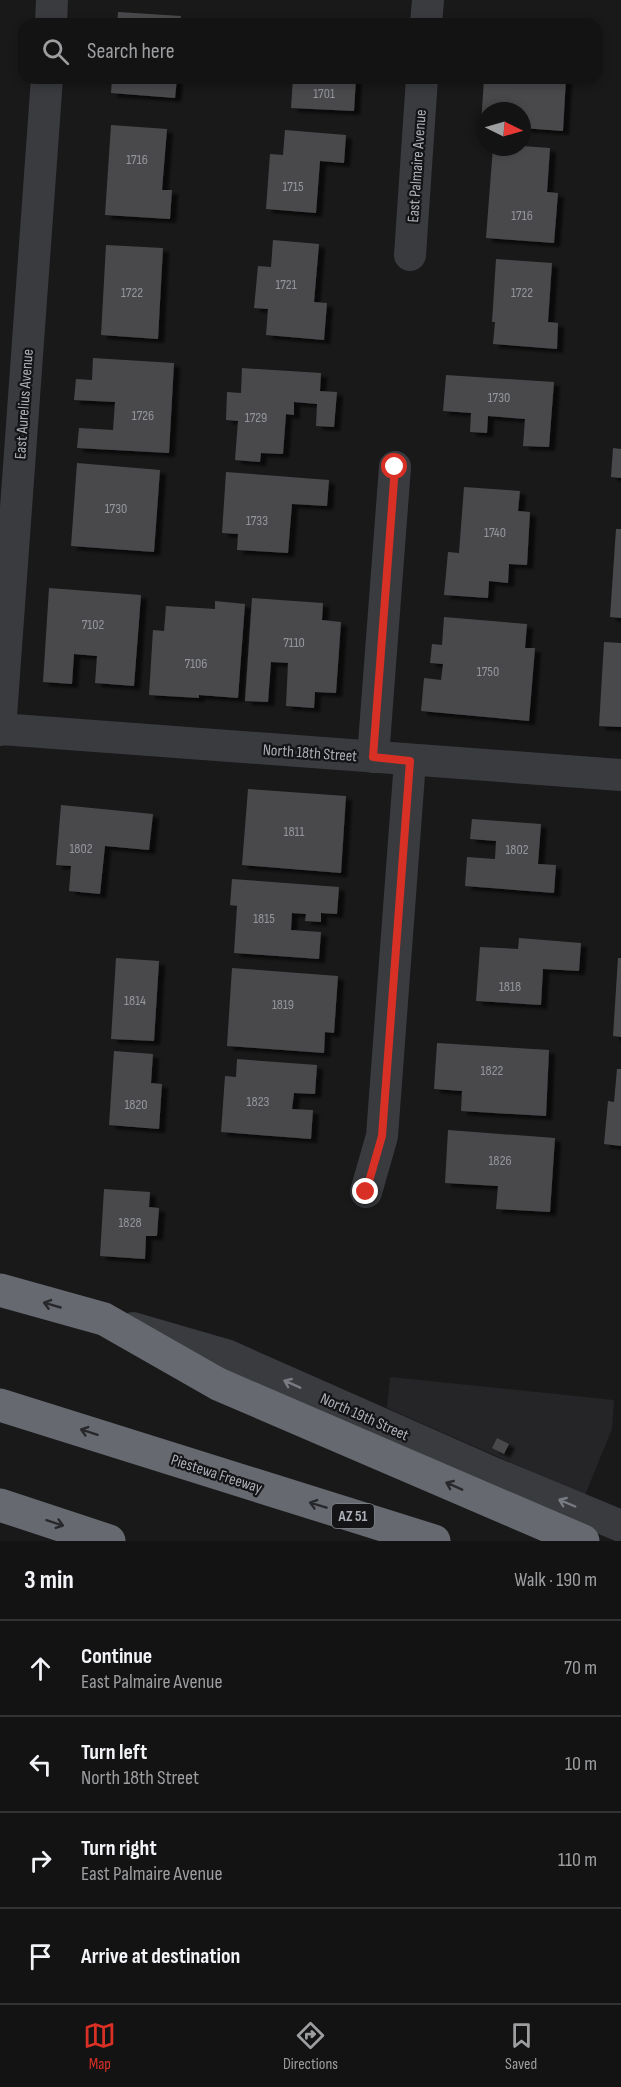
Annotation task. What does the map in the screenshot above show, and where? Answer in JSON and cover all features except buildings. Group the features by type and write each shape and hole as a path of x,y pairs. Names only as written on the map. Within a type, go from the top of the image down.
{"highway":[{"path":"0,1290 104,1319 218,1384 583,1541"},
{"name":"Piestewa Freeway","path":"0,1405 434,1541"},
{"path":"0,1505 109,1541"}],"street":[{"path":"51,18 52,0"},
{"path":"426,18 428,0"},
{"name":"East Aurelius Avenue","path":"0,730 47,84"},
{"name":"East Palmaire Avenue","path":"410,255 422,84"},
{"path":"373,757 395,467"},
{"name":"North 18th Street","path":"0,730 621,775"},
{"path":"366,1192 382,1136 410,761"},
{"name":"North 19th Street","path":"104,1319 226,1355 486,1470 621,1526"}],"shaded area":[{"path":"390,1377 614,1400 612,1429 585,1495 387,1408"}],"route":[{"path":"366,1192 382,1136 410,761 373,757 395,467"}]}
